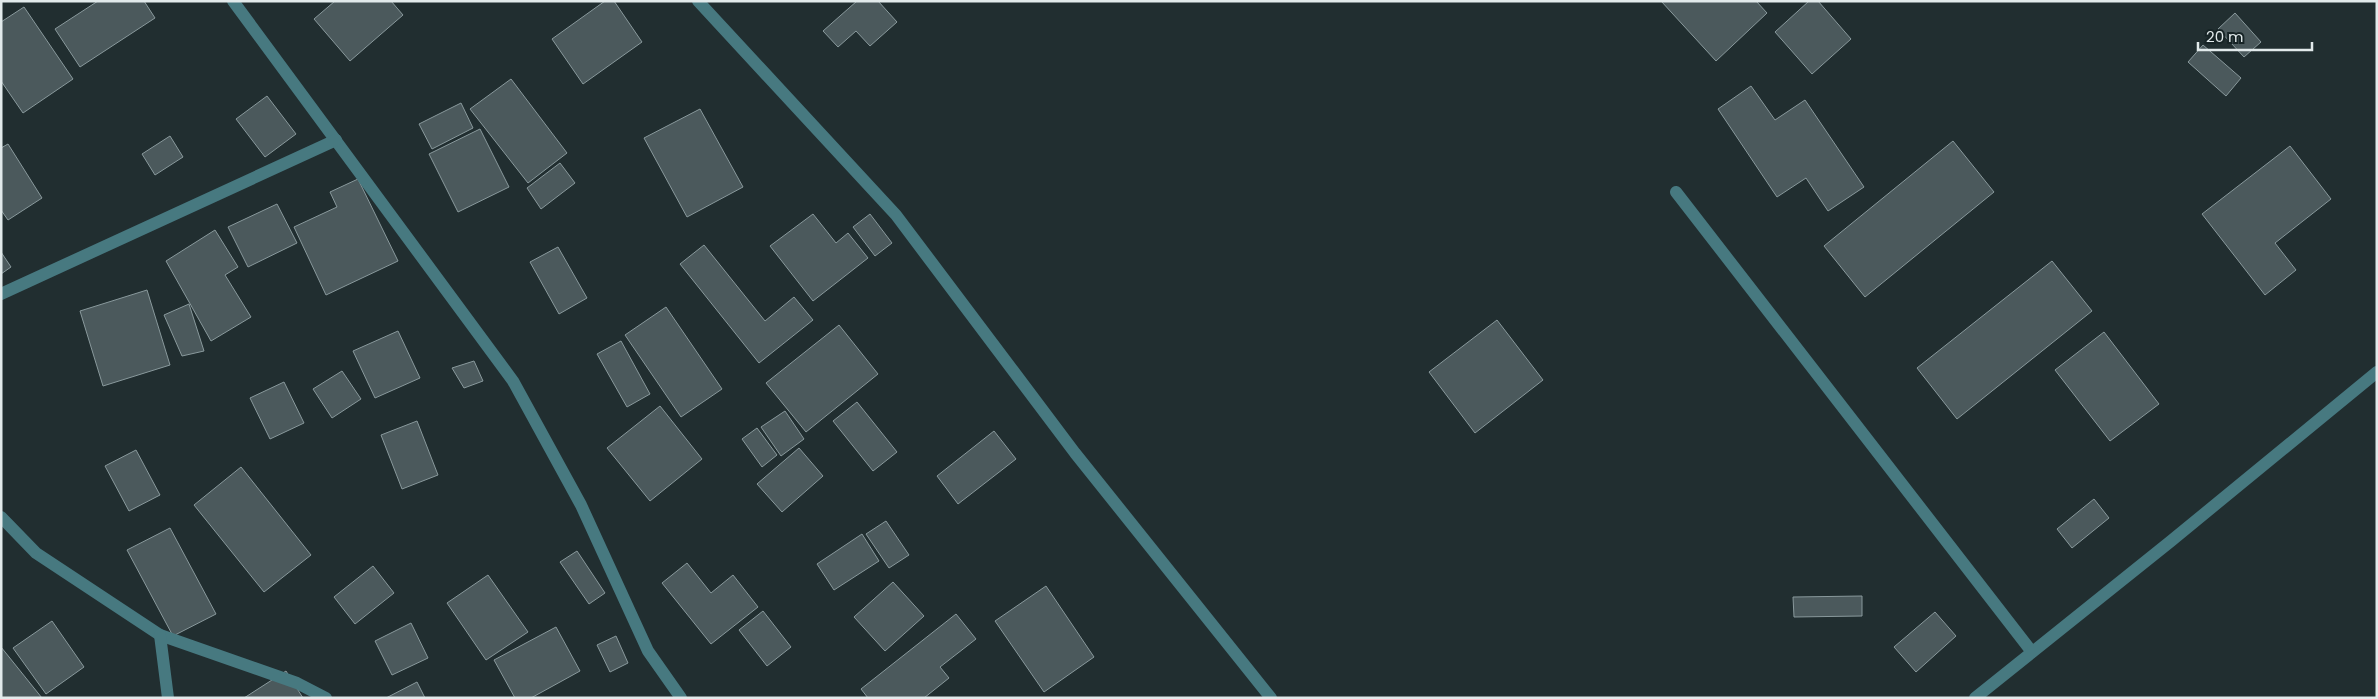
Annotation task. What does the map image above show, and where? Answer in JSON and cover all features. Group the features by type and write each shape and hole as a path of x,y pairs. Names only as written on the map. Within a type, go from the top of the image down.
{"street":[{"path":"233,1 513,380 581,504 648,651 681,698"},
{"path":"698,1 896,215 1075,453 1271,698"},
{"path":"1,294 336,140"},
{"path":"1676,192 2032,652"},
{"path":"1975,698 2377,372"},
{"path":"1,517 36,553 160,635 297,683 326,698"},
{"path":"160,635 168,698"}],"building":[{"path":"98,1 144,1 155,18 80,67 55,29"},
{"path":"335,1 391,1 403,15 350,61 314,19"},
{"path":"605,1 614,1 642,42 583,84 552,39"},
{"path":"857,1 878,1 897,22 870,46 856,31 838,47 823,31"},
{"path":"1661,1 1756,1 1767,13 1716,61"},
{"path":"1809,1 1818,1 1851,39 1812,74 1775,32"},
{"path":"24,7 73,79 23,113 1,81 1,22"},
{"path":"2235,13 2261,42 2244,57 2218,29"},
{"path":"2203,45 2241,78 2226,96 2188,62"},
{"path":"511,79 567,153 528,183 470,109"},
{"path":"1751,86 1775,120 1805,100 1864,187 1828,211 1806,178 1777,197 1718,109"},
{"path":"267,96 296,134 265,157 236,119"},
{"path":"461,103 473,128 432,149 419,124"},
{"path":"700,109 743,187 687,217 644,138"},
{"path":"480,129 509,187 458,212 429,154"},
{"path":"170,136 183,157 155,175 142,154"},
{"path":"1953,141 1994,192 1865,297 1824,246"},
{"path":"8,144 42,198 8,220 1,210 1,148"},
{"path":"2290,146 2331,199 2275,243 2296,270 2265,295 2202,214"},
{"path":"560,163 575,183 541,209 527,188"},
{"path":"358,179 398,261 326,295 294,227 337,207 330,192"},
{"path":"277,204 297,243 248,267 228,227"},
{"path":"813,214 836,243 848,233 868,258 813,301 770,246"},
{"path":"870,214 892,243 875,256 853,227"},
{"path":"215,230 238,267 225,275 251,317 211,341 166,261"},
{"path":"704,245 765,321 794,297 813,320 759,363 680,264"},
{"path":"558,247 587,298 559,314 530,262"},
{"path":"1,252 11,267 1,274"},
{"path":"2052,261 2092,311 1957,419 1917,368"},
{"path":"147,290 170,365 103,386 80,311"},
{"path":"189,304 204,351 182,356 164,315"},
{"path":"666,307 722,389 681,417 625,335"},
{"path":"1497,320 1543,380 1475,433 1429,372"},
{"path":"839,325 878,374 806,432 766,383"},
{"path":"398,331 420,378 375,398 353,351"},
{"path":"2104,332 2159,404 2110,441 2055,370"},
{"path":"621,341 650,394 627,407 597,354"},
{"path":"474,361 483,381 464,388 452,368"},
{"path":"342,371 361,399 332,418 313,389"},
{"path":"284,382 304,423 270,439 250,398"},
{"path":"857,402 897,452 873,471 833,421"},
{"path":"660,406 702,459 650,501 607,448"},
{"path":"785,411 804,439 781,456 761,427"},
{"path":"417,421 438,475 402,489 381,435"},
{"path":"757,428 777,455 762,467 742,439"},
{"path":"994,431 1016,459 958,504 937,476"},
{"path":"799,448 823,476 782,512 757,484"},
{"path":"136,450 160,495 129,511 105,466"},
{"path":"241,467 311,555 264,592 194,505"},
{"path":"2094,499 2109,518 2072,548 2057,529"},
{"path":"886,521 909,555 889,568 866,534"},
{"path":"170,528 216,614 173,636 127,550"},
{"path":"862,534 879,561 834,590 817,564"},
{"path":"577,551 605,593 589,604 560,562"},
{"path":"687,563 711,593 733,575 758,607 711,644 662,583"},
{"path":"373,566 394,593 355,624 334,597"},
{"path":"488,575 528,632 486,660 447,603"},
{"path":"893,582 924,616 885,651 854,617"},
{"path":"1046,586 1094,657 1044,692 995,621"},
{"path":"1862,596 1862,616 1794,617 1793,597"},
{"path":"763,611 791,647 767,666 739,630"},
{"path":"1935,612 1956,636 1916,672 1894,647"},
{"path":"956,614 976,639 940,667 949,678 924,698 868,698 861,689"},
{"path":"52,621 84,667 46,694 13,648"},
{"path":"411,623 428,658 392,675 375,641"},
{"path":"556,627 580,671 531,698 515,698 494,660"},
{"path":"616,636 628,663 610,672 597,645"},
{"path":"1,647 42,698 1,698"},
{"path":"286,671 303,698 244,698"},
{"path":"417,682 425,698 386,698"}]}
